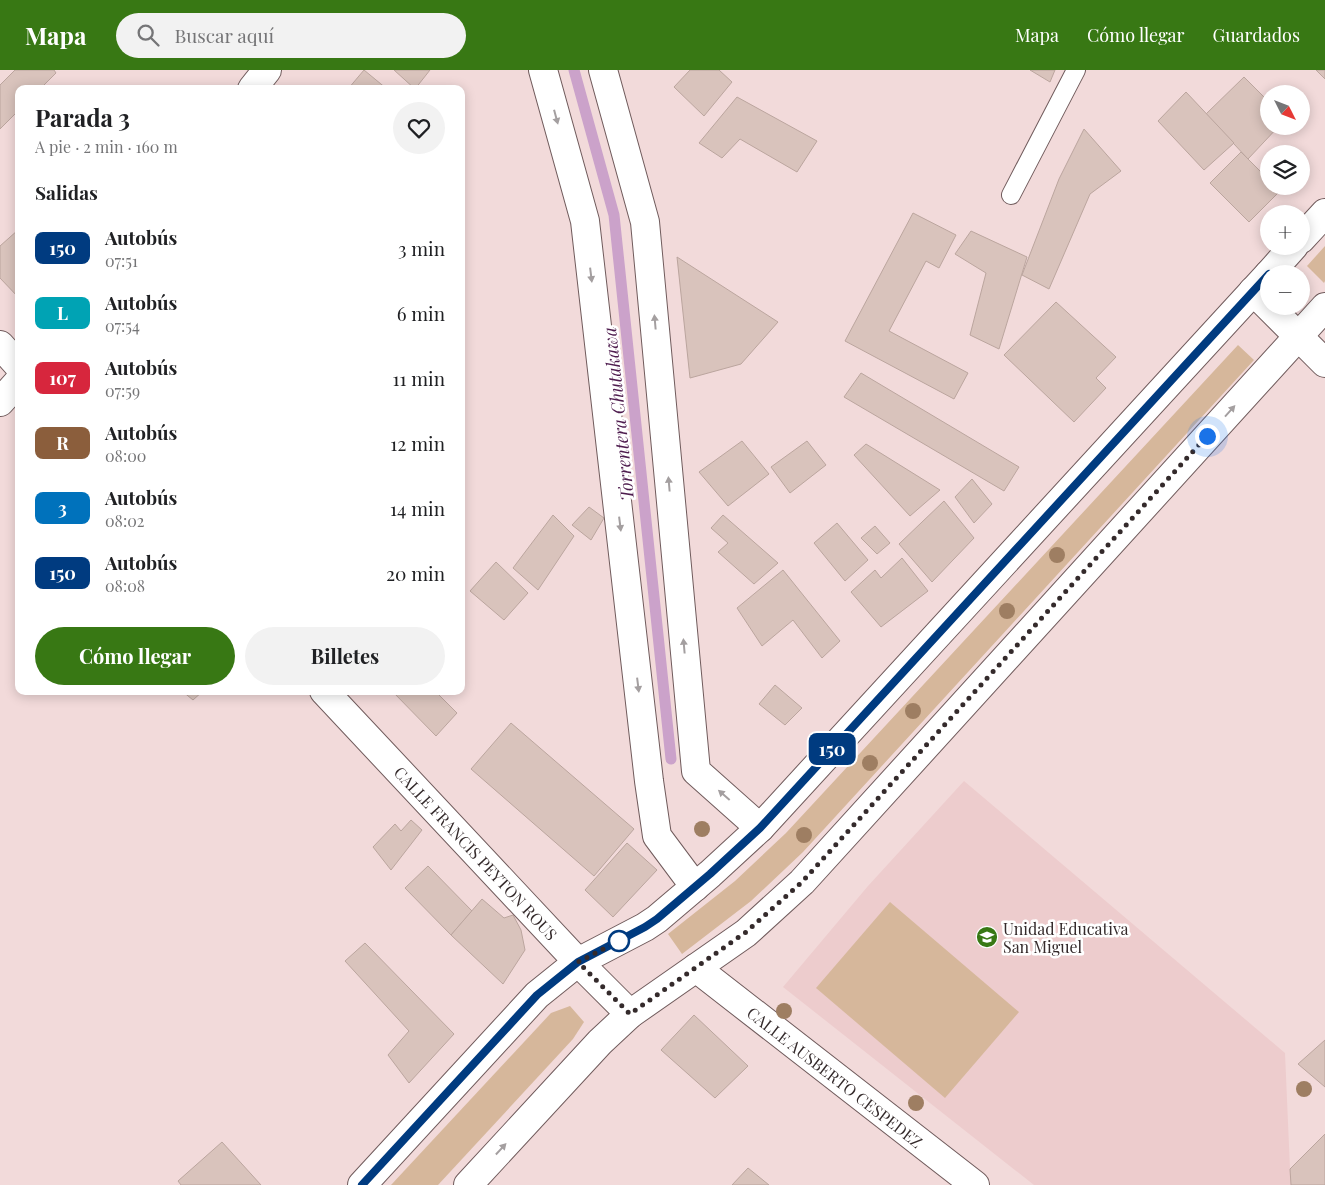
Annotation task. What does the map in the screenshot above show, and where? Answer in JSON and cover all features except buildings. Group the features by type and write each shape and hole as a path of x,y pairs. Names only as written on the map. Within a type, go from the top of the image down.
{"street":[{"path":"255,85 267,70"},
{"path":"543,70 585,221 649,781 657,836 695,887"},
{"path":"603,70 645,222 696,771 760,828"},
{"path":"1310,229 1325,213"},
{"path":"1277,265 1286,255"},
{"path":"362,1185 537,995 578,962 645,927 695,887 760,828 1260,284"},
{"path":"468,1185 600,1042 630,1014 746,932 802,882 1325,307"},
{"path":"1286,315 1298,335 1325,363"},
{"path":"0,344 15,361"},
{"path":"0,402 15,385"},
{"name":"CALLE FRANCIS PEYTON ROUS","path":"328,695 578,962 630,1014"},
{"name":"CALLE AUSBERTO CESPEDEZ","path":"696,968 975,1185"}],"lane":[{"path":"1011,196 1076,70"}],"shaded area":[{"path":"1325,246 1324,283 1310,269 1310,265 1308,265"},
{"path":"1238,345 1254,360 803,852 751,901 682,954 668,934 735,881 786,833"},
{"name":"Unidad Educativa San Miguel","path":"964,781 1285,1053 1290,1169 1325,1134 1325,1185 1034,1185 783,987 868,886"},
{"path":"890,902 1019,1012 945,1098 816,988"},
{"path":"570,1006 584,1022 573,1039 438,1185 391,1185 551,1013"}],"waterway":[{"name":"Torrentera Chutakawa","path":"574,70 614,215 671,759"}],"bus line":[{"name":"150","path":"362,1185 537,995 578,962 657,919 760,828 1260,284"}],"place":[{"name":"Unidad Educativa San Miguel","path":"987,937"}],"route":[{"path":"619,941 578,962 630,1014 746,932 802,882 1207,436"}]}
